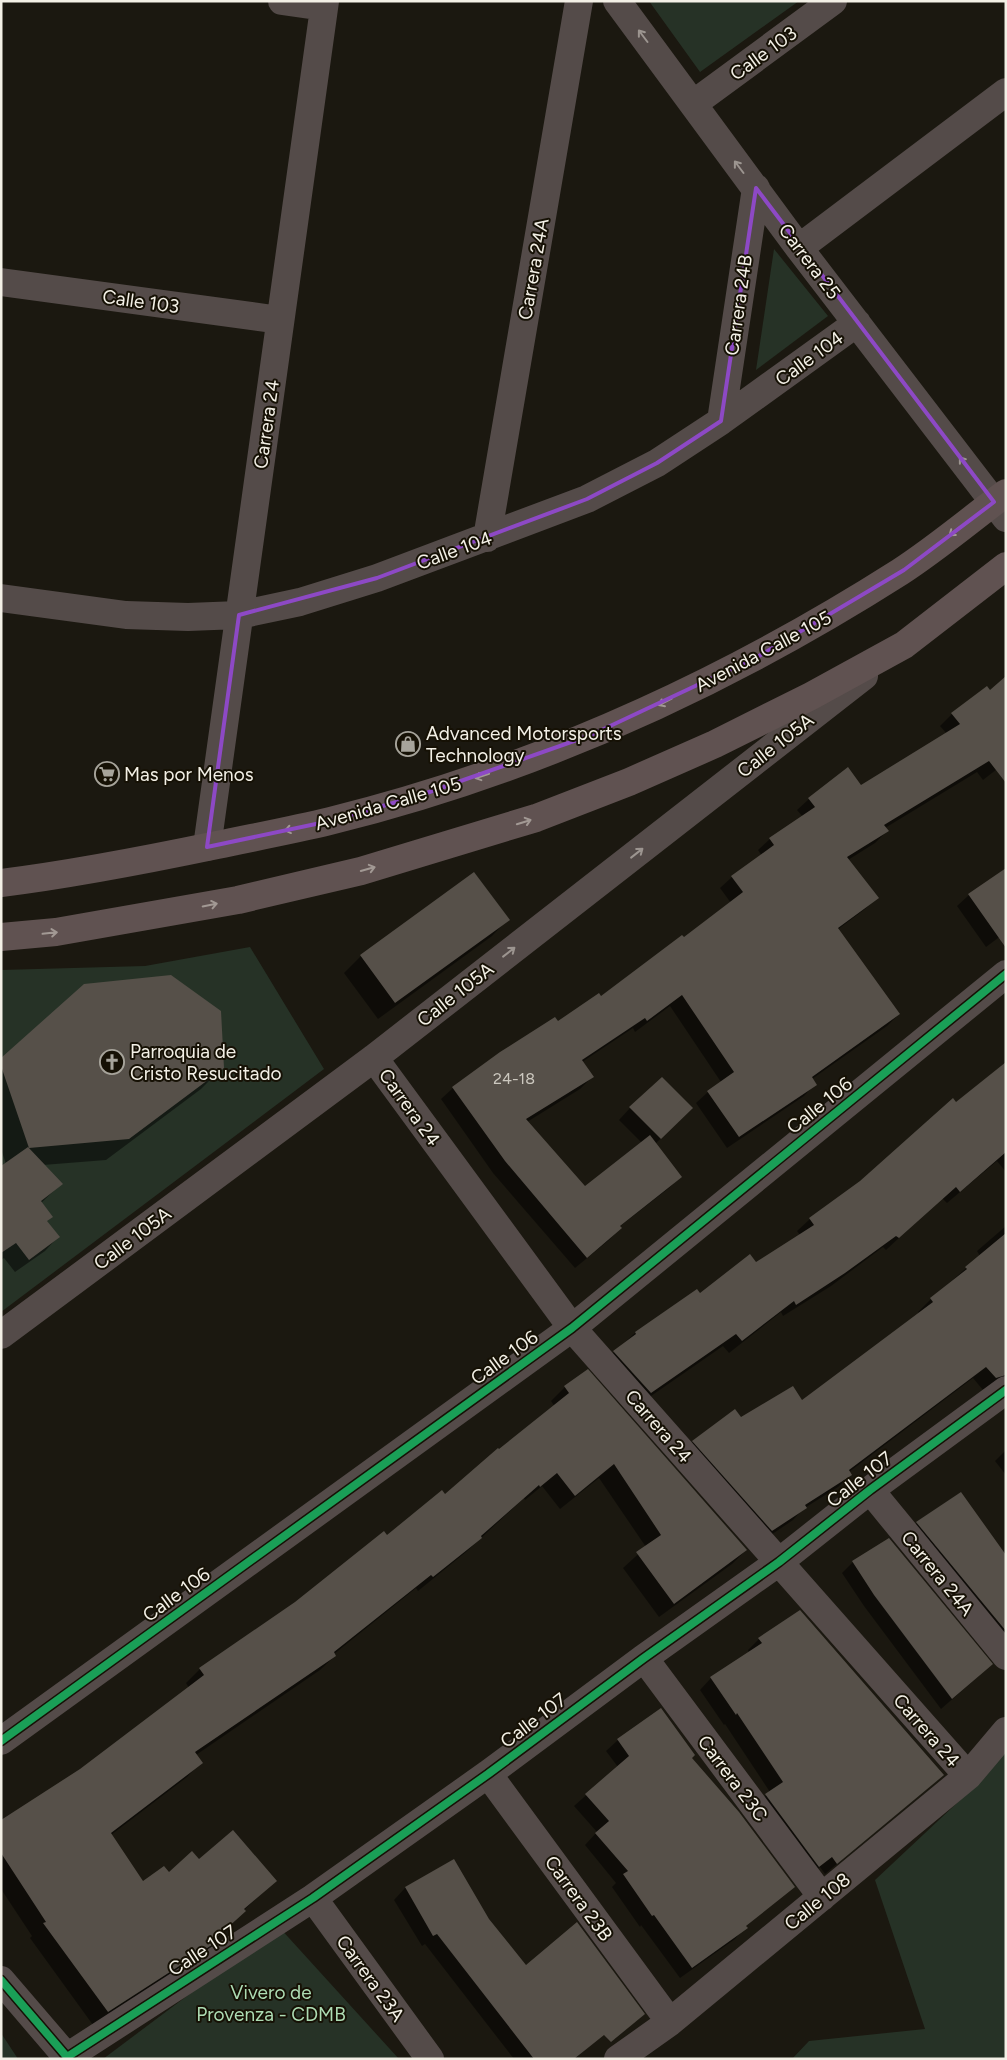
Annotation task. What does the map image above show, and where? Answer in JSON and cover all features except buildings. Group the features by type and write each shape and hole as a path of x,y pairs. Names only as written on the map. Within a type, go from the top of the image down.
{"main road":[{"name":"Avenida Calle 105","path":"1,883 115,867 330,821 499,770 638,715 759,656 818,623 904,570 1002,504"},
{"path":"1,937 56,932 238,900 361,871 536,818 629,782 716,744 811,696 904,645 1006,566"}],"street":[{"path":"282,1 325,4"},
{"name":"Carrera 24A","path":"488,538 579,1"},
{"name":"Carrera 25","path":"617,1 857,324 1002,504"},
{"name":"Calle 103","path":"693,104 834,1"},
{"name":"Carrera 24","path":"207,847 325,4"},
{"path":"799,248 1006,92"},
{"name":"Carrera 24B","path":"721,421 756,188"},
{"name":"Calle 103","path":"1,282 280,320"},
{"name":"Calle 104","path":"1,598 126,615 188,617 239,615 300,602 376,578 488,538 587,499 657,463 721,421 857,324"},
{"name":"Calle 105A","path":"1,1335 374,1058 904,645"},
{"name":"Calle 106","path":"1,1740 572,1328 1006,974"},
{"name":"Carrera 24","path":"374,1058 572,1328 968,1776"},
{"name":"Calle 107","path":"1,1980 67,2057 312,1898 488,1774 644,1658 779,1562 870,1490 1006,1390"},
{"name":"Carrera 24A","path":"870,1490 1006,1656"},
{"name":"Carrera 23C","path":"644,1658 822,1897"},
{"name":"Calle 108","path":"618,2059 670,2022 968,1776 1006,1731"},
{"name":"Carrera 23B","path":"488,1774 670,2022"},
{"name":"Carrera 23A","path":"312,1898 430,2059"}],"highlighted area":[{"path":"756,188 994,502 904,570 759,656 591,735 421,795 330,821 207,847 239,615 377,578 587,499 657,463 721,421"}],"green space":[{"path":"649,1 799,1 700,72"},
{"path":"774,249 828,316 756,370"},
{"path":"250,947 324,1069 1,1312 1,970 145,966"},
{"path":"1006,1749 1006,2059 792,2059 809,2041 925,2029 875,1880 973,1788"},
{"name":"Vivero de Provenza - CDMB","path":"279,1927 399,2059 103,2059"},
{"path":"1,2033 18,2059 1,2059"}],"cycle path":[{"path":"1,1741 572,1328 1006,974"},
{"path":"1,1980 67,2057 313,1898 488,1774 644,1658 779,1562 870,1490 1006,1390"}],"place":[{"name":"Advanced Motorsports Technology","path":"408,744"},
{"name":"Mas por Menos","path":"107,774"},
{"name":"Parroquia de Cristo Resucitado","path":"112,1062"}]}
